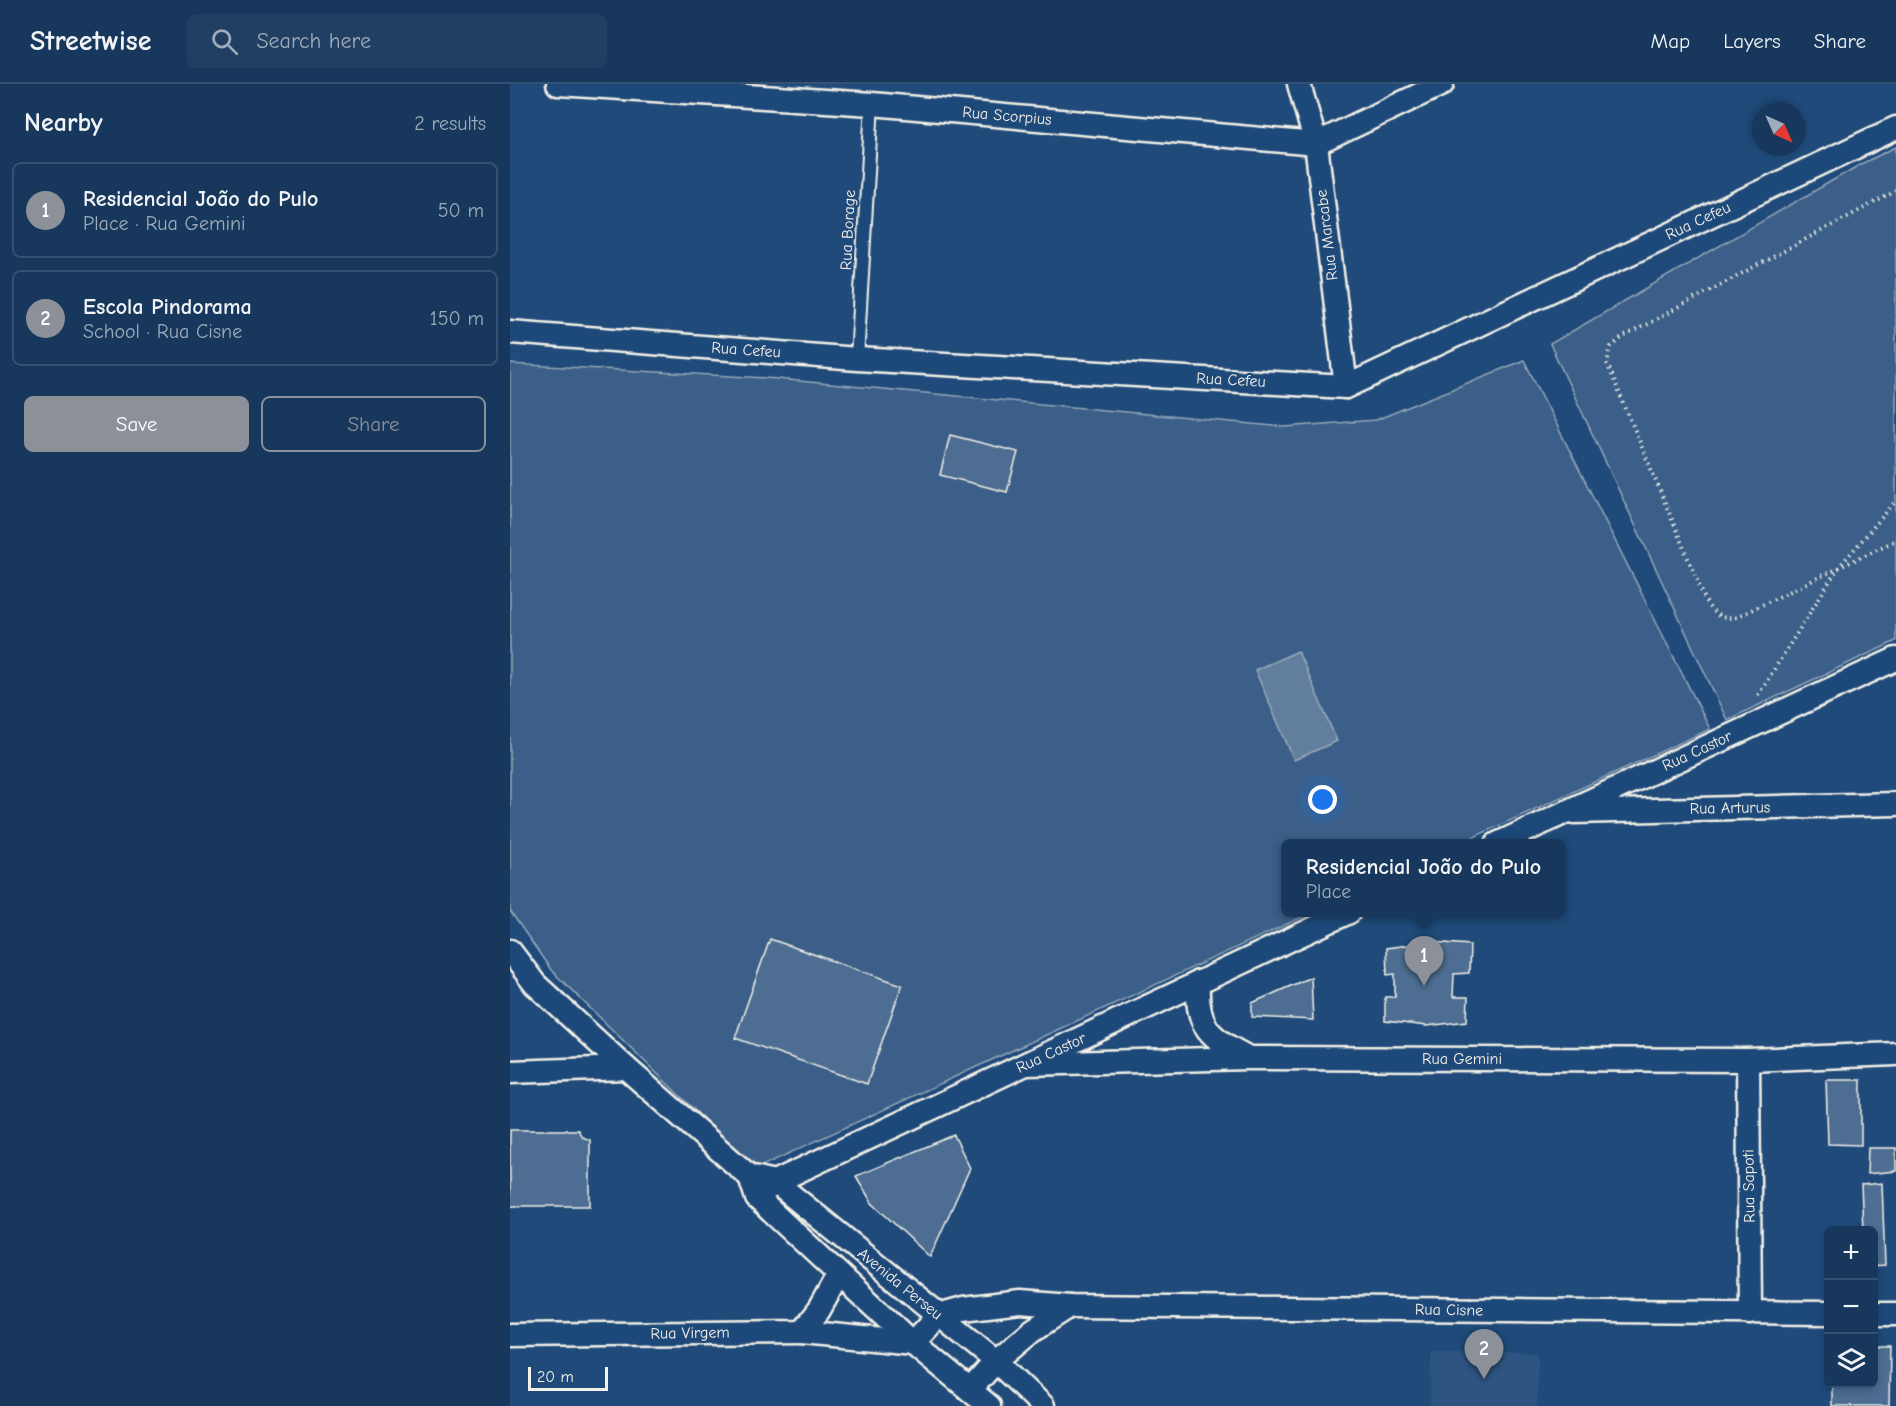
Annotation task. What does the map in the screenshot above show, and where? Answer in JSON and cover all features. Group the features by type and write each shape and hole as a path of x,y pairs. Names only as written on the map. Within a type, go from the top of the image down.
{"street":[{"name":"Rua Scorpius","path":"558,84 730,89 1316,144"},
{"name":"Rua Marcabe","path":"1299,84 1316,144 1346,387"},
{"path":"1316,144 1442,84"},
{"name":"Rua Cefeu","path":"510,332 857,359 1346,387 1896,128"},
{"name":"Rua Castor","path":"1506,839 1896,659"},
{"name":"Rua Arturus","path":"1564,813 1896,804"},
{"name":"Rua Castor","path":"756,1198 775,1182 1338,917"},
{"name":"Avenida Perseu","path":"510,951 535,984 749,1176 775,1182 996,1361 1043,1406"},
{"path":"1198,982 1197,1006 1204,1024 1218,1042 1248,1058"},
{"name":"Rua Gemini","path":"1027,1064 1248,1058 1748,1060 1896,1054"},
{"name":"Rua Sapoti","path":"1748,1060 1750,1313"},
{"path":"510,1072 626,1068"},
{"name":"Avenida Perseu","path":"749,1176 756,1198 913,1343 989,1406"},
{"path":"802,1332 819,1310 838,1276"},
{"name":"Rua Cisne","path":"938,1316 963,1309 1020,1302 1070,1306 1824,1313"},
{"path":"970,1390 996,1361 1033,1330 1070,1306"},
{"path":"1878,1314 1896,1314"},
{"path":"913,1343 938,1316"},
{"name":"Rua Virgem","path":"510,1335 802,1332 913,1343"}],"lane":[{"name":"Rua Borage","path":"857,359 873,104"}],"path":[{"path":"1896,191 1623,337 1611,347 1606,363 1707,604 1715,615 1725,618 1737,617 1896,540"},
{"path":"1757,695 1838,568 1896,501"}],"shaded area":[{"path":"1896,147 1896,641 1727,720 1550,344 1861,164"},
{"path":"1524,360 1710,729 1470,839 1281,839 1281,917 1302,917 755,1169 551,970 510,911 510,364 767,378 1284,427 1376,420"},
{"path":"1298,651 1337,741 1294,760 1255,670"},
{"path":"1431,1352 1538,1353 1537,1406 1430,1406"}],"building":[{"path":"950,435 1018,452 1007,492 940,475"},
{"path":"770,939 902,985 867,1084 735,1038"},
{"path":"1431,942 1470,945 1469,973 1454,974 1453,997 1468,997 1467,1021 1427,1026 1385,1021 1385,997 1395,997 1395,974 1387,975 1386,948"},
{"path":"1311,977 1313,1020 1252,1017 1252,1003"},
{"path":"1826,1080 1861,1080 1861,1145 1828,1144"},
{"path":"510,1130 578,1130 582,1137 590,1140 590,1206 510,1206"},
{"path":"954,1135 970,1168 930,1257 872,1203 856,1176"},
{"path":"1868,1148 1896,1148 1896,1171 1867,1174"},
{"path":"1882,1183 1885,1265 1878,1266 1878,1226 1863,1226 1861,1185"},
{"path":"1878,1346 1890,1346 1889,1406 1832,1406 1832,1388 1878,1388"}],"place":[{"name":"Residencial João do Pulo","path":"1424,986"},
{"name":"Escola Pindorama","path":"1484,1379"}]}
